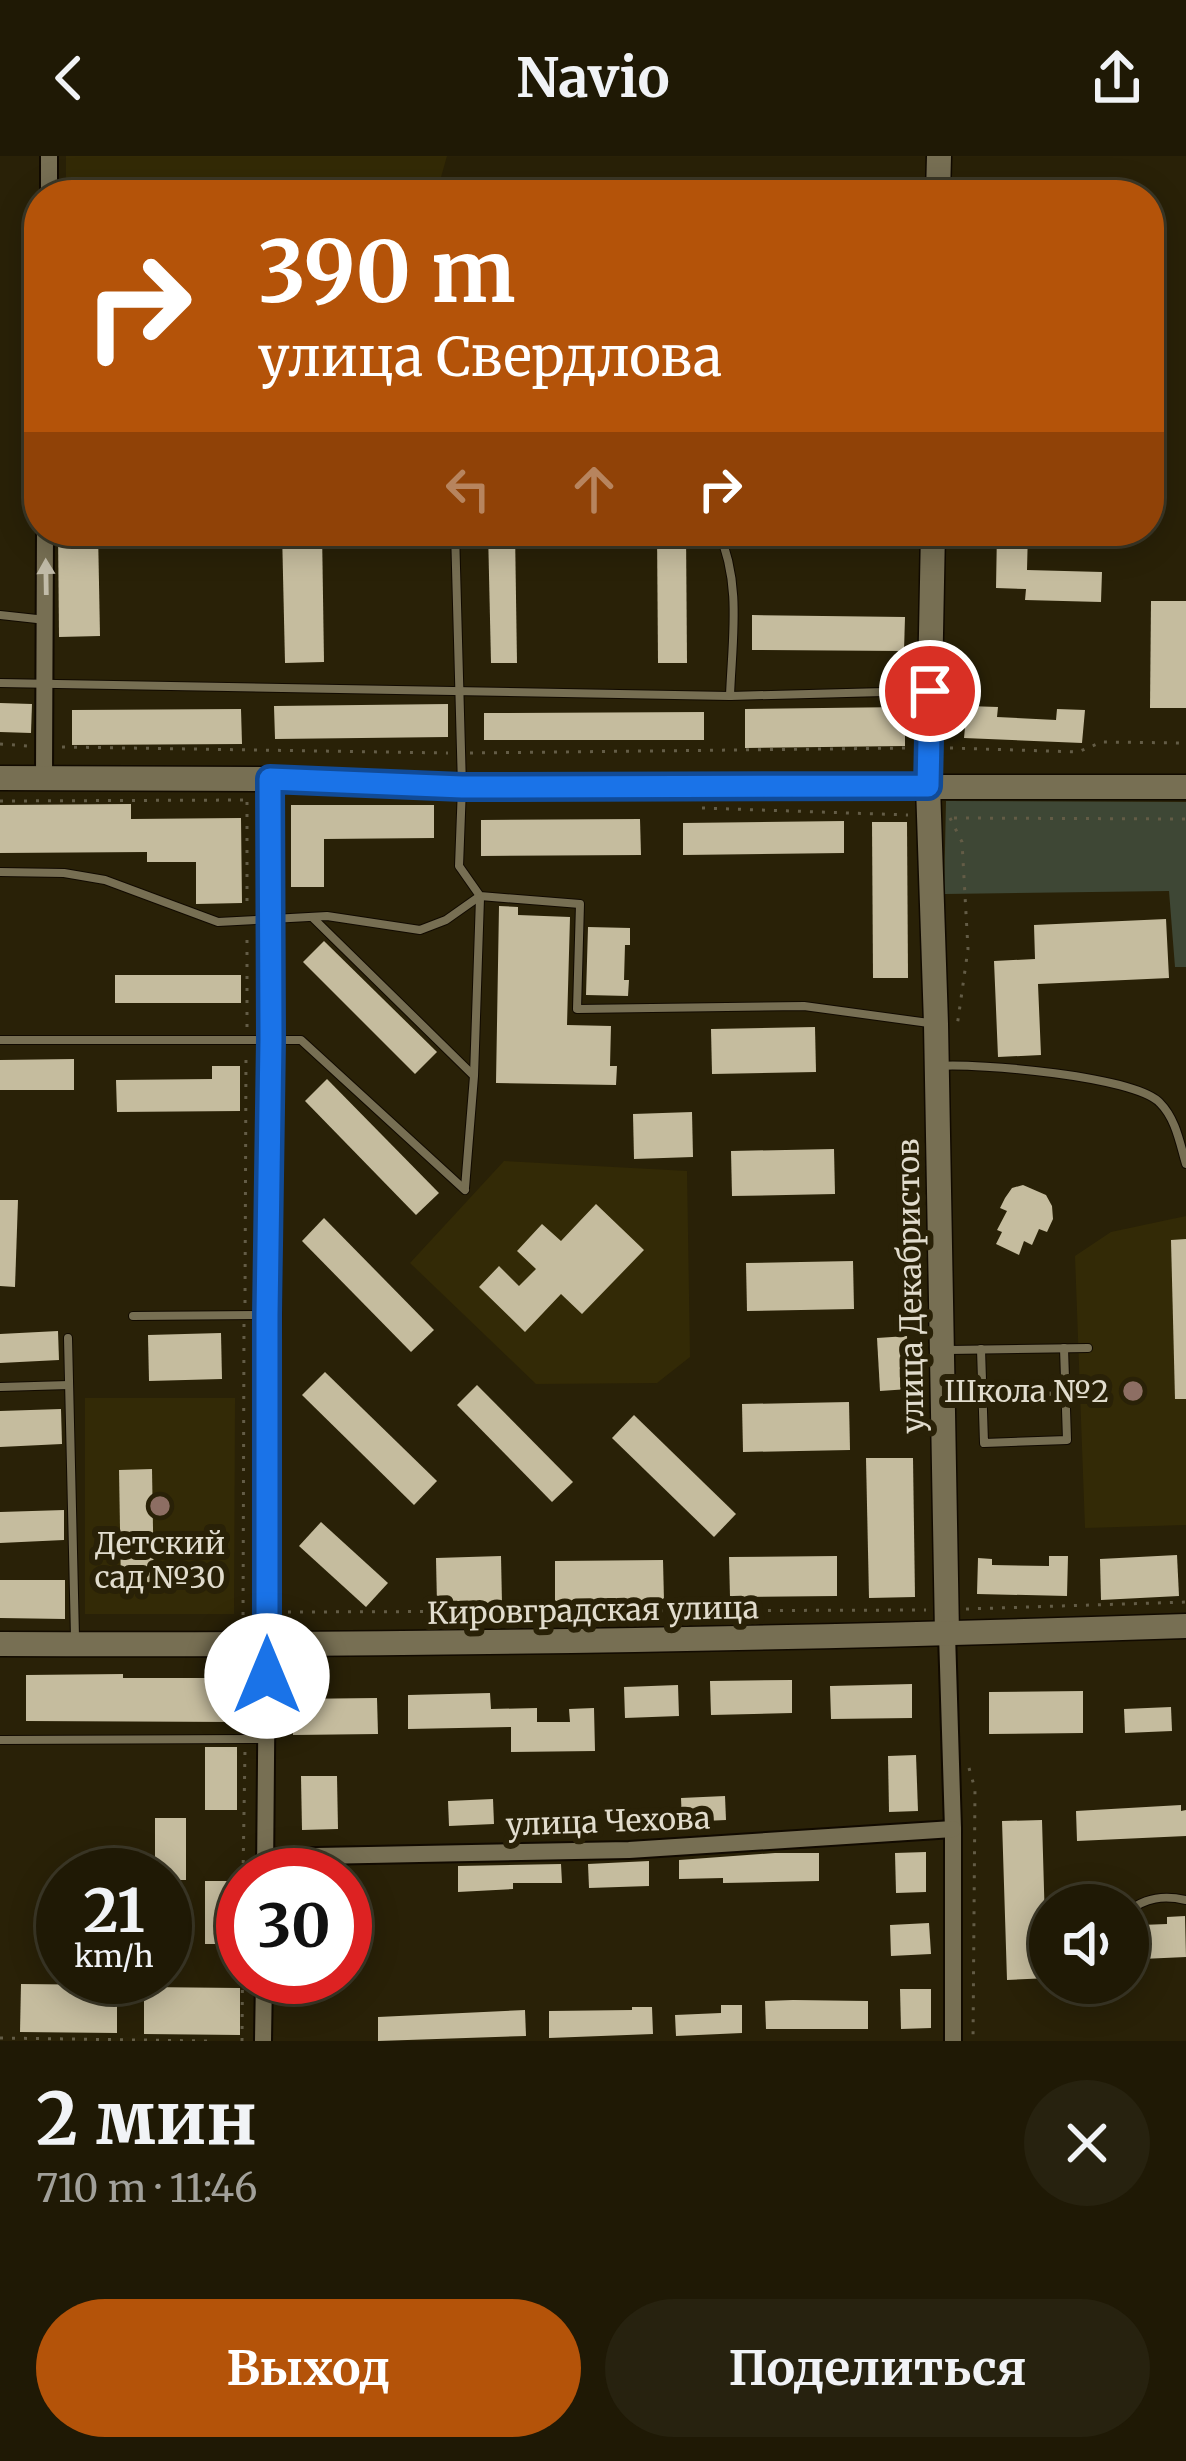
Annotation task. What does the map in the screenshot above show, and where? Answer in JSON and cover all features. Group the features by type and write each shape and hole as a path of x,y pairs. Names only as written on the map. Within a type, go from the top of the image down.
{"street":[{"path":"44,778 45,546"},
{"name":"улица Декабристов","path":"933,546 928,786 953,1829 953,2041"},
{"path":"0,778 270,779 462,787 1186,787"},
{"path":"265,1848 266,1738 255,1646 267,1612 256,1315 271,1039 259,919 270,779"},
{"name":"Кировградская улица","path":"0,1644 255,1646 946,1622 1186,1626"},
{"name":"улица Чехова","path":"372,1861 953,1829"},
{"path":"263,2041 264,2004"}],"lane":[{"path":"0,1040 301,1040 465,1190 480,896 459,866 462,787 455,546"},
{"path":"725,546 734,580 730,696"},
{"path":"0,615 46,620"},
{"path":"0,683 730,696 930,691"},
{"path":"0,872 64,873 105,880 218,922 327,916 420,930 446,920 480,896 580,904 578,1009 803,1006 936,1024"},
{"path":"312,916 474,1076"},
{"path":"937,1066 1054,1072 1158,1100 1172,1120 1186,1164"},
{"path":"133,1316 256,1315"},
{"path":"68,1338 75,1644"},
{"path":"981,1349 984,1443 1067,1440 1064,1348"},
{"path":"941,1350 1088,1348"},
{"path":"0,1387 69,1385"},
{"path":"983,1398 1066,1395"},
{"path":"0,1740 266,1738"},
{"path":"1149,1900 1169,1896 1186,1900"}],"path":[{"path":"0,744 461,753 929,748 1078,752 1102,742 1186,743"},
{"path":"243,1848 245,1738 255,1646 259,919 247,800"},
{"path":"267,1612 946,1622 1186,1602"},
{"path":"242,2004 242,2041"},
{"path":"0,2038 208,2041"}],"shaded area":[{"path":"66,156 447,156 440,180 66,180"},
{"path":"504,1161 687,1171 690,1357 657,1383 536,1384 410,1263"},
{"name":"Школа №2","path":"1186,1216 1186,1525 1085,1528 1075,1256 1111,1232"},
{"name":"Детский сад №30","path":"85,1398 235,1398 234,1614 85,1614"}],"green space":[{"path":"946,801 1186,802 1186,967 1175,967 1169,891 944,894"}],"building":[{"path":"58,546 98,546 100,636 59,637"},
{"path":"282,546 322,546 324,662 285,663"},
{"path":"488,546 515,546 517,663 491,663"},
{"path":"657,546 686,546 687,663 658,663"},
{"path":"997,546 1028,546 1027,570 1102,572 1101,602 1025,600 1026,589 996,588"},
{"path":"1151,601 1186,601 1186,708 1150,708"},
{"path":"752,615 905,617 904,651 752,650"},
{"path":"0,703 32,704 31,733 0,732"},
{"path":"448,704 448,737 275,739 274,706"},
{"path":"967,706 998,707 997,717 1056,720 1057,709 1085,710 1082,743 964,738"},
{"path":"905,707 905,746 745,748 745,709"},
{"path":"241,709 242,744 72,745 72,710"},
{"path":"704,712 704,740 484,740 484,713"},
{"path":"131,804 131,819 241,818 242,903 196,904 196,862 147,862 147,852 0,853 0,805"},
{"path":"291,805 434,805 434,838 324,839 324,887 291,887"},
{"path":"640,819 641,855 481,856 481,820"},
{"path":"844,821 844,853 683,855 683,823"},
{"path":"872,822 907,822 908,978 873,978"},
{"path":"499,906 518,907 518,915 570,917 567,1025 611,1026 610,1066 617,1066 616,1085 496,1083"},
{"path":"1166,919 1169,978 1038,984 1041,1055 998,1057 994,961 1035,959 1034,925"},
{"path":"588,927 630,928 630,945 625,945 628,996 586,995"},
{"path":"324,941 437,1052 415,1074 303,962"},
{"path":"115,975 241,975 241,1003 115,1003"},
{"path":"815,1027 816,1072 712,1074 711,1029"},
{"path":"74,1059 74,1090 0,1090 0,1060"},
{"path":"212,1066 240,1066 240,1111 117,1112 116,1080 212,1079"},
{"path":"327,1079 439,1193 416,1215 305,1101"},
{"path":"692,1112 693,1157 634,1159 633,1114"},
{"path":"834,1149 835,1194 732,1196 731,1151"},
{"path":"1023,1185 1046,1195 1053,1219 1047,1232 1039,1229 1032,1245 1024,1241 1019,1255 996,1244 1007,1211 1000,1208 1012,1188"},
{"path":"0,1200 18,1200 15,1287 0,1286"},
{"path":"596,1204 644,1250 582,1314 561,1294 525,1332 479,1287 499,1266 519,1286 536,1269 517,1251 542,1224 561,1241"},
{"path":"324,1218 434,1330 411,1352 302,1241"},
{"path":"1186,1239 1186,1399 1175,1399 1171,1240"},
{"path":"853,1261 854,1309 747,1311 746,1263"},
{"path":"58,1331 59,1360 0,1363 0,1334"},
{"path":"221,1333 222,1379 149,1381 148,1335"},
{"path":"907,1336 909,1389 880,1391 877,1338"},
{"path":"325,1372 437,1481 414,1505 302,1395"},
{"path":"477,1385 573,1482 552,1502 457,1405"},
{"path":"849,1402 850,1450 743,1452 742,1404"},
{"path":"61,1409 62,1444 0,1447 0,1411"},
{"path":"634,1415 736,1514 714,1537 612,1438"},
{"path":"866,1458 913,1458 915,1597 869,1598"},
{"path":"152,1469 154,1587 121,1587 119,1470"},
{"path":"64,1510 64,1540 0,1543 0,1512"},
{"path":"321,1522 388,1583 366,1607 299,1546"},
{"path":"1177,1555 1179,1596 1101,1600 1100,1559"},
{"path":"501,1556 502,1604 437,1605 436,1558"},
{"path":"837,1556 837,1596 730,1597 729,1557"},
{"path":"1049,1556 1068,1556 1067,1596 977,1594 978,1558 992,1559 992,1565 1049,1566"},
{"path":"663,1560 664,1601 555,1602 555,1561"},
{"path":"0,1580 65,1580 65,1619 0,1618"},
{"path":"123,1674 123,1678 235,1678 235,1722 26,1721 26,1675"},
{"path":"792,1680 792,1713 711,1715 710,1681"},
{"path":"912,1684 912,1718 831,1719 830,1686"},
{"path":"678,1685 679,1716 625,1718 624,1687"},
{"path":"1083,1691 1083,1733 989,1734 989,1692"},
{"path":"490,1693 491,1709 537,1708 537,1722 570,1722 569,1709 594,1708 595,1751 511,1752 511,1727 408,1729 408,1695"},
{"path":"377,1698 378,1734 293,1735 292,1699"},
{"path":"1171,1707 1172,1731 1125,1733 1124,1709"},
{"path":"205,1747 237,1747 237,1810 205,1810"},
{"path":"916,1755 918,1811 889,1812 888,1756"},
{"path":"301,1776 337,1776 338,1829 302,1830"},
{"path":"725,1796 726,1820 682,1822 681,1798"},
{"path":"493,1799 494,1824 449,1826 448,1801"},
{"path":"1181,1805 1181,1811 1186,1810 1186,1836 1077,1841 1076,1811"},
{"path":"155,1818 186,1818 186,1848 155,1848"},
{"path":"1042,1820 1044,1884 1029,1884 1029,1979 1007,1980 1002,1821"},
{"path":"926,1852 926,1892 896,1893 895,1853"},
{"path":"819,1853 819,1881 679,1879 679,1860"},
{"path":"649,1861 649,1886 589,1888 588,1864"},
{"path":"561,1864 562,1883 513,1883 513,1889 458,1892 458,1866"},
{"path":"205,1881 216,1881 216,1944 205,1944"},
{"path":"1185,1916 1186,1957 1149,1959 1149,1925 1167,1924 1167,1917"},
{"path":"929,1923 931,1954 891,1956 890,1925"},
{"path":"21,1984 36,1984 36,2004 117,2004 117,2033 20,2032"},
{"path":"192,1988 216,1988 216,2004 240,2004 240,2035 144,2034 144,2004 192,2004"},
{"path":"900,1989 931,1989 931,2028 901,2029"},
{"path":"765,2001 868,2001 868,2029 766,2029"},
{"path":"721,2005 742,2005 742,2033 676,2036 675,2015 721,2013"},
{"path":"652,2007 653,2034 549,2038 549,2011"},
{"path":"525,2010 526,2036 378,2041 378,2017"}],"place":[{"name":"Школа №2","path":"1133,1391"},
{"name":"Детский сад №30","path":"160,1506"}],"route":[{"path":"267,1676 270,779 462,787 928,786 930,691"}]}
